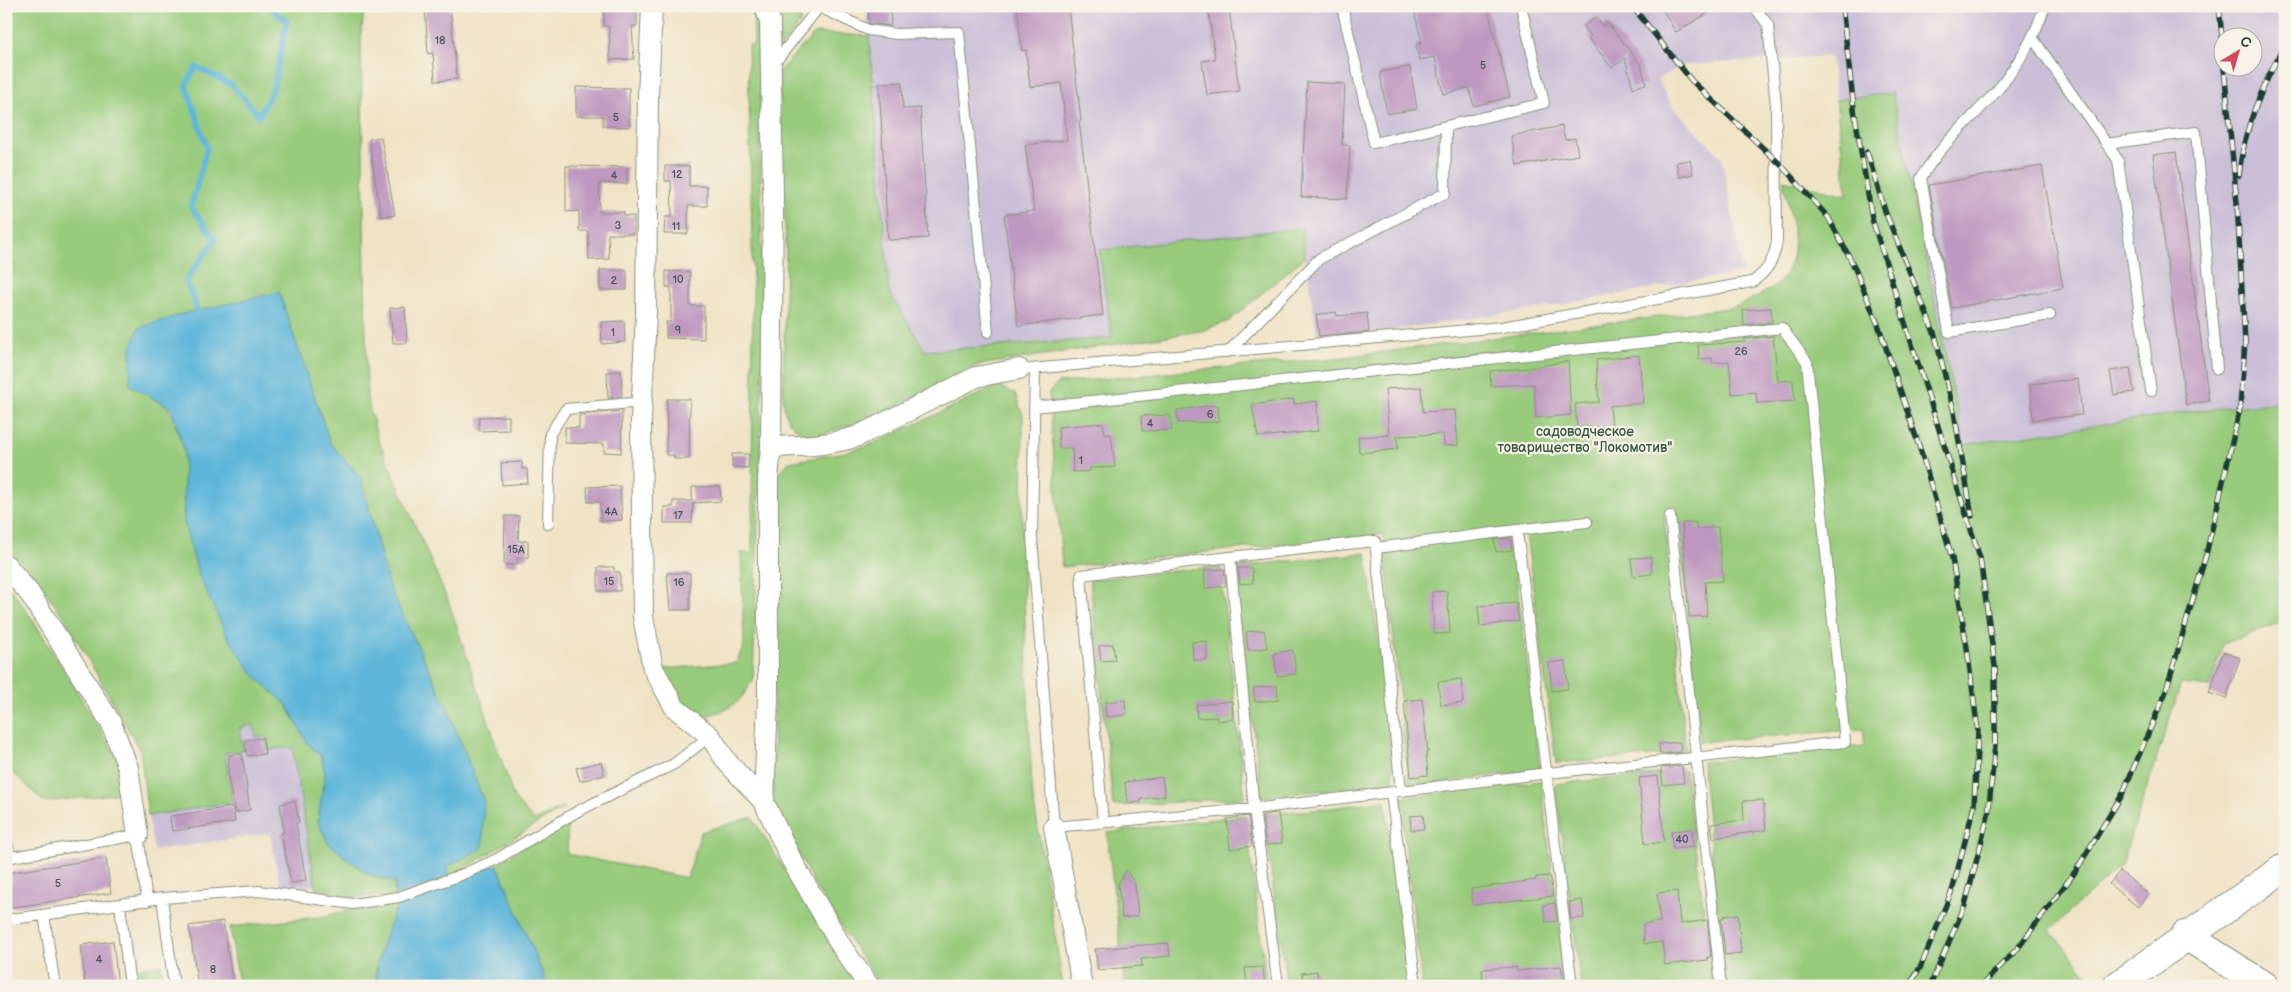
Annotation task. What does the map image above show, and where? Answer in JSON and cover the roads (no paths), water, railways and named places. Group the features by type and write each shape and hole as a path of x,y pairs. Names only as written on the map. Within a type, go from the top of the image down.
{"street":[{"path":"652,6 648,96 646,314 642,402 643,616 653,668 675,708 710,736 727,762 764,802 791,859 843,948 870,986"},
{"path":"764,802 768,698 768,479 771,447 773,194 770,20 765,6"},
{"path":"771,447 823,445 839,442 858,436 976,377 1027,369"},
{"path":"6,565 30,594 111,723 128,768 138,835"},
{"path":"1054,827 1082,986"},
{"path":"2117,986 2185,935 2285,867"},
{"path":"2185,935 2265,986"}],"lane":[{"path":"1342,6 1374,143 1544,103 1521,6"},
{"path":"1034,407 1782,328 1807,362 1845,742 1548,773 1254,809 1054,827 1032,536 1034,407 1027,369 1502,327 1752,282 1770,266 1775,256 1778,241 1776,105 1768,25 1754,6"},
{"path":"2044,6 2025,53 1999,87 1935,154 1921,178 1949,332 2050,315"},
{"path":"771,69 818,7 868,30 896,34 959,32 988,332"},
{"path":"2032,37 2118,160 2151,391"},
{"path":"1228,352 1319,259 1445,193 1446,126"},
{"path":"2106,144 2196,132 2217,369"},
{"path":"548,524 550,434 566,409 642,402"},
{"path":"1670,516 1720,986"},
{"path":"1376,548 1587,522"},
{"path":"1517,530 1548,773 1572,986"},
{"path":"1103,822 1080,574 1375,540 1396,792 1416,986"},
{"path":"1230,557 1254,809 1278,986"},
{"path":"6,920 162,898 259,891 353,904 399,897 496,859 578,811 674,764 710,736"},
{"path":"6,836 8,857 138,835 147,901"},
{"path":"162,898 174,986"},
{"path":"120,905 130,986"},
{"path":"44,915 55,986"}],"water":[{"path":"279,292 330,443 361,478 389,587 447,707 484,802 483,848 448,866 449,878 395,896 395,882 367,874 328,843 318,822 325,773 321,756 307,743 287,705 254,675 228,638 199,576 184,523 184,449 171,408 130,385 131,348 139,328 183,314"},
{"path":"497,864 548,986 375,986 378,963 384,941 400,899"}],"waterway":[{"path":"197,317 196,306 186,280 215,240 191,207 207,148 186,85 196,67 232,85 259,116 273,89 287,21 267,6"}],"railway":[{"path":"1632,6 1692,81 1781,165 1828,217 1853,264 1879,327 1923,458 1952,558 1967,648 1978,732 1974,806 1953,888 1921,966 1909,986"},
{"path":"1842,6 1854,109 1872,219 1980,558 1995,666 1995,746 1988,816 1965,905 1930,986"},
{"path":"2219,6 2221,28"},
{"path":"2239,176 2245,141 2255,108 2285,44"},
{"path":"1981,986 2018,948 2075,872 2122,795 2165,694 2206,555 2240,408 2245,342 2237,203 2225,78"},
{"path":"1867,152 1885,211 1935,335 1954,412 1972,516"}],"park label":[{"name":"садоводческое товарищество \"Локомотив\"","path":"1585,440"}]}
